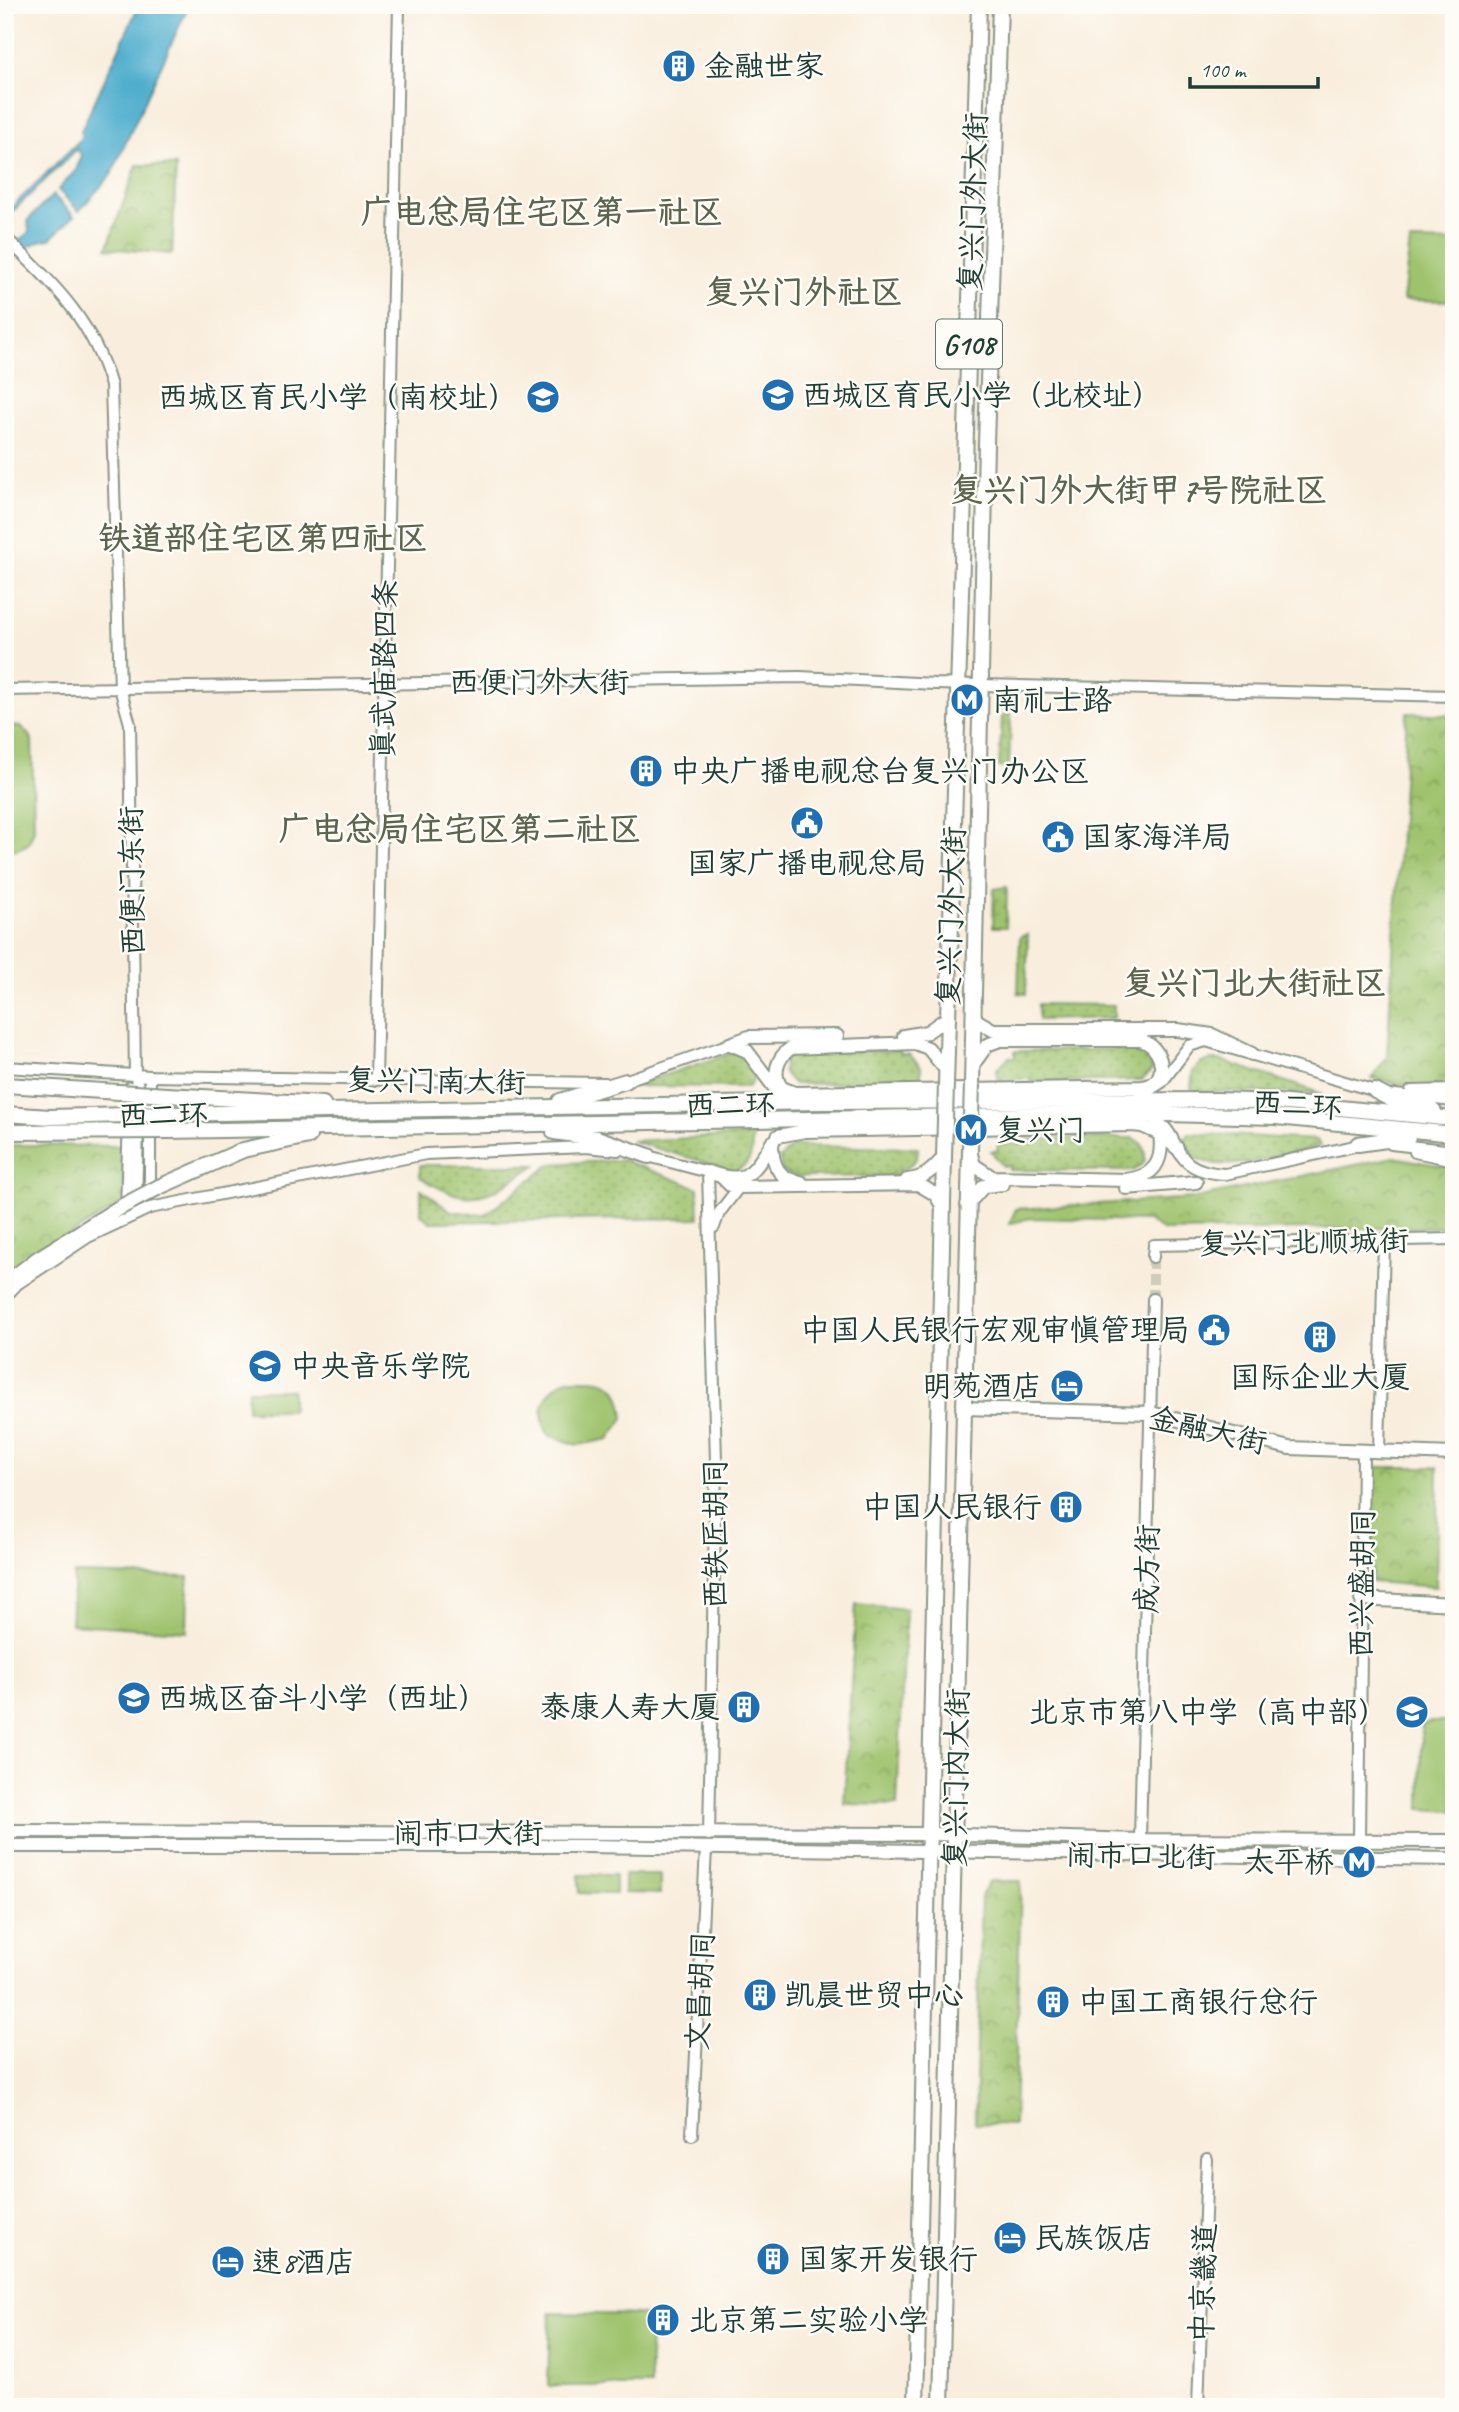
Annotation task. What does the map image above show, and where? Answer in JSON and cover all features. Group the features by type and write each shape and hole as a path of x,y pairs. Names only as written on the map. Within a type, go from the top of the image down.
{"highway":[{"name":"复兴门外大街","path":"944,1157 979,5"},
{"name":"复兴门外大街","path":"972,1084 983,683 986,444 1000,5"},
{"path":"522,1108 581,1097 626,1081"},
{"name":"复兴门内大街","path":"941,2407 955,1851 962,1412 972,1084"},
{"path":"5,1085 331,1104 376,1111"},
{"path":"1375,1091 1396,1102 1428,1107 1447,1119"},
{"name":"西二环","path":"5,1114 50,1117 822,1102 1131,1107 1276,1117 1448,1134"},
{"name":"西二环","path":"5,1132 515,1125 1277,1102 1447,1119"},
{"path":"515,1125 597,1138 649,1156"},
{"path":"5,1284 36,1260 119,1208 159,1187 243,1150 355,1128"},
{"path":"1358,1144 1448,1134"},
{"name":"复兴门内大街","path":"916,2407 931,1834 944,1157"}],"main road":[{"path":"973,1010 976,1020 993,1030 1178,1030 1212,1035 1252,1054"},
{"path":"730,1044 748,1037 915,1036 929,1031 947,1018"},
{"path":"972,1066 987,1045 1000,1040 1140,1040 1151,1044 1160,1054 1161,1070 1151,1084"},
{"path":"946,1077 929,1048 915,1043 835,1044 790,1048 779,1059 776,1074 782,1088 795,1093 1151,1084 1168,1074"},
{"path":"730,1044 752,1057 780,1095 822,1102"},
{"path":"708,1172 733,1180 746,1177 754,1171 775,1140 798,1118"},
{"path":"775,1140 796,1131 1132,1125 1142,1126 1160,1135 1177,1148"},
{"path":"970,1150 974,1165 992,1177 1126,1180 1145,1175 1161,1160 1160,1135"},
{"path":"775,1140 777,1169 784,1177 802,1182 917,1179 932,1171 944,1157"},
{"path":"722,1177 730,1185 739,1187 918,1184 935,1194 943,1207"},
{"path":"967,1205 976,1193 991,1184 1125,1188 1196,1182"},
{"path":"962,1412 1151,1416 1263,1450 1317,1458 1379,1452 1454,1454"},
{"path":"1363,1455 1454,1461"},
{"path":"1361,1599 1454,1604"},
{"name":"闹市口大街","path":"5,1832 708,1841 930,1851"},
{"name":"闹市口北街","path":"931,1834 1140,1840 1454,1842"},
{"name":"闹市口大街","path":"5,1846 708,1841 931,1834"},
{"path":"1252,1841 1252,1859"},
{"name":"闹市口北街","path":"930,1851 1252,1859 1454,1859"}],"street":[{"name":"真武庙路四条","path":"376,1080 381,682 398,5"},
{"name":"西便门东街","path":"5,237 84,320 99,346 111,386 120,688 130,724 135,1075 139,1089 136,1206 132,1217"},
{"name":"西便门外大街","path":"5,690 381,682 693,681 760,677 983,683"},
{"path":"983,683 1454,696"},
{"path":"1225,1174 1188,1165 1163,1124 1131,1107 1156,1088 1181,1052 1195,1043 1206,1041 1375,1091 1454,1101"},
{"name":"复兴门南大街","path":"5,1067 150,1076 591,1084 626,1081 730,1044"},
{"path":"150,1076 150,1208"},
{"path":"1375,1091 1454,1090"},
{"path":"1196,1182 1358,1144 1396,1144 1454,1151"},
{"path":"1396,1144 1418,1153 1454,1160"},
{"path":"5,1297 17,1284 88,1237 150,1208 439,1153 585,1147 649,1156 708,1172"},
{"name":"西铁匠胡同","path":"708,1172 712,1233 716,1512 708,1841"},
{"path":"712,1233 719,1213 739,1187"},
{"path":"1379,1452 1384,1239"},
{"name":"复兴门北顺城街","path":"1153,1257 1154,1245 1454,1239"},
{"name":"成方街","path":"1140,1840 1153,1299"},
{"name":"西兴盛胡同","path":"1359,1841 1363,1455"},
{"name":"文昌胡同","path":"692,2135 708,1841"},
{"name":"中京畿道","path":"1198,2407 1207,2159"}],"green space":[{"path":"137,165 176,166 172,254 107,248"},
{"path":"1410,241 1454,242 1454,301 1403,300"},
{"path":"1008,712 1011,716 1009,768 999,767 1002,717"},
{"path":"1407,713 1454,715 1454,1087 1410,1086 1372,1078 1387,1057"},
{"path":"5,724 22,727 32,739 34,830 28,844 16,850 5,845"},
{"path":"1007,887 1006,927 993,927 994,889"},
{"path":"1028,934 1026,994 1018,993 1020,937"},
{"path":"1038,1004 1114,1005 1114,1018 1038,1020"},
{"path":"1140,1049 1148,1054 1152,1066 1152,1070 1142,1080 1031,1082 1031,1079 997,1079 997,1069 1009,1057 1015,1057 1015,1051"},
{"path":"901,1050 901,1054 909,1054 921,1067 921,1078 885,1077 885,1083 794,1084 783,1072 785,1059 797,1052"},
{"path":"732,1053 740,1053 752,1064 753,1081 748,1087 631,1086"},
{"path":"1220,1060 1323,1094 1194,1091 1191,1088 1193,1071 1201,1063"},
{"path":"1189,1133 1317,1140 1320,1146 1246,1163 1225,1164 1207,1162 1193,1155 1183,1143"},
{"path":"752,1135 748,1161 735,1171 631,1141"},
{"path":"1133,1138 1142,1145 1145,1155 1144,1163 1133,1171 1009,1170 1009,1166 1003,1166 991,1151 997,1151 998,1144 1026,1144 1027,1139"},
{"path":"5,1145 124,1146 122,1204 5,1273"},
{"path":"793,1146 918,1148 917,1158 905,1170 899,1170 899,1176 793,1177 782,1171 780,1158"},
{"path":"1394,1157 1454,1168 1454,1227 1164,1231 1147,1221 1030,1218 1009,1224 1016,1209 1196,1198"},
{"path":"623,1160 698,1188 699,1218 430,1222 421,1214 421,1189 451,1211 485,1215 551,1164"},
{"path":"420,1165 536,1165 492,1191 468,1196 438,1188 420,1177"},
{"path":"566,1379 600,1380 614,1387 622,1404 624,1418 609,1439 578,1445 548,1435 543,1418 544,1403 552,1390"},
{"path":"248,1390 292,1390 292,1410 247,1410"},
{"path":"1374,1467 1438,1467 1436,1587 1372,1582"},
{"path":"74,1574 188,1577 187,1631 71,1624"},
{"path":"856,1604 906,1609 897,1805 844,1804"},
{"path":"1454,1722 1454,1811 1421,1809 1422,1724"},
{"path":"579,1875 615,1875 615,1894 579,1893"},
{"path":"624,1875 660,1875 660,1894 624,1893"},
{"path":"990,1881 1021,1881 1014,2125 975,2123 981,1896"},
{"path":"550,2313 649,2315 650,2386 548,2386"}],"water":[{"path":"139,5 189,5 111,175 79,211 58,190 76,170 82,156 77,149 5,219 5,214 81,139 81,131"},
{"path":"53,195 74,216 50,239 23,250 5,274 5,253 29,232 28,220"}],"tunnel":[{"path":"1153,1257 1153,1299"}],"place":[{"name":"金融世家","path":"679,66"},
{"name":"西城区育民小学（北校址）","path":"778,395"},
{"name":"西城区育民小学（南校址）","path":"543,397"},
{"name":"南礼士路","path":"967,700"},
{"name":"中央广播电视总台复兴门办公区","path":"646,771"},
{"name":"国家广播电视总局","path":"807,823"},
{"name":"国家海洋局","path":"1058,837"},
{"name":"复兴门","path":"971,1130"},
{"name":"中国人民银行宏观审慎管理局","path":"1214,1330"},
{"name":"国际企业大厦","path":"1320,1337"},
{"name":"中央音乐学院","path":"265,1366"},
{"name":"明苑酒店","path":"1067,1386"},
{"name":"中国人民银行","path":"1066,1507"},
{"name":"西城区奋斗小学（西址）","path":"134,1698"},
{"name":"泰康人寿大厦","path":"744,1707"},
{"name":"北京市第八中学（高中部）","path":"1412,1712"},
{"name":"太平桥","path":"1359,1862"},
{"name":"凯晨世贸中心","path":"760,1995"},
{"name":"中国工商银行总行","path":"1053,2002"},
{"name":"民族饭店","path":"1010,2238"},
{"name":"国家开发银行","path":"773,2259"},
{"name":"速8酒店","path":"228,2262"},
{"name":"北京第二实验小学","path":"663,2320"}],"district":[{"name":"广电总局住宅区第一社区","path":"542,211"},
{"name":"复兴门外社区","path":"804,291"},
{"name":"复兴门外大街甲7号院社区","path":"1139,489"},
{"name":"铁道部住宅区第四社区","path":"263,537"},
{"name":"广电总局住宅区第二社区","path":"460,828"},
{"name":"复兴门北大街社区","path":"1255,982"}]}
